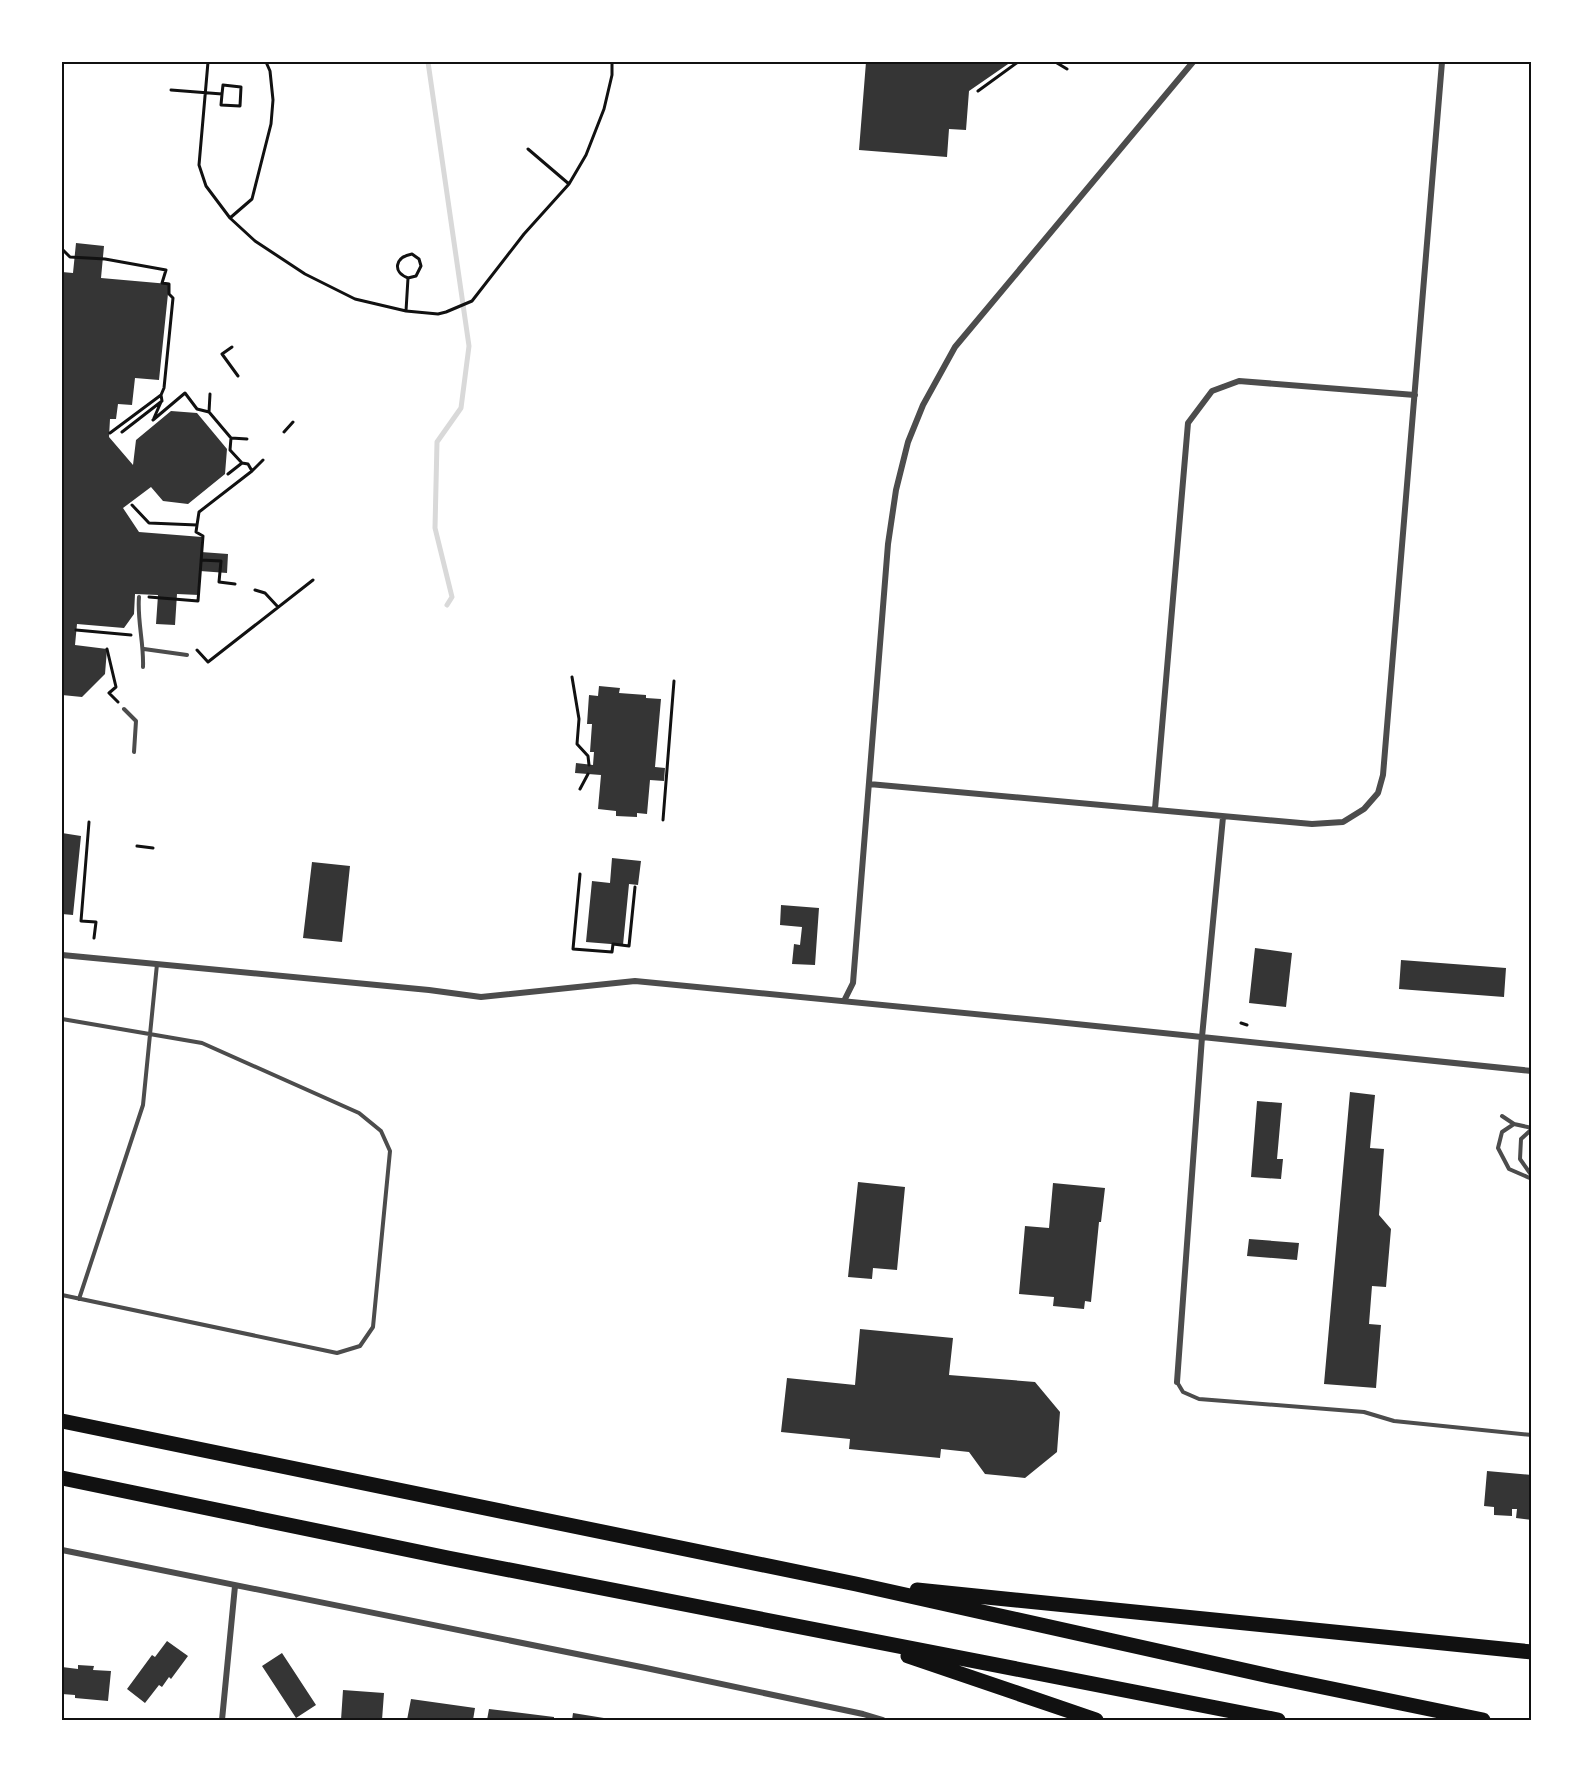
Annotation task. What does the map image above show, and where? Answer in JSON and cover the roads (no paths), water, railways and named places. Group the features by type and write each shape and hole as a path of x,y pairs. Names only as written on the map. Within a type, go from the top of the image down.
{"highway":[{"path":"62,1421 856,1584 1279,1678 1484,1720"},
{"path":"62,1478 447,1558 1089,1685 1278,1720"},
{"path":"856,1584 1532,1652"},
{"path":"848,1636 1096,1720"}],"street":[{"path":"844,1001 853,983 888,544 896,490 908,442 923,405 955,347 1193,62"},
{"path":"869,784 1312,824 1343,822 1364,809 1378,794 1383,775 1442,62"},
{"path":"1155,810 1188,423 1212,391 1239,381 1415,395"},
{"path":"1178,1382 1202,1037 1222,817"},
{"path":"62,955 481,997 635,981 1532,1071"},
{"path":"62,1550 646,1668 883,1720"},
{"path":"222,1720 235,1586"}],"lane":[{"path":"139,597 138,610 144,649 143,667"},
{"path":"144,649 187,656"},
{"path":"124,709 136,721 134,752"},
{"path":"79,1299 142,1105 157,964"},
{"path":"62,1019 202,1043 359,1113 381,1131 390,1151 373,1327 360,1346 337,1353 62,1295"},
{"path":"1502,1116 1514,1124 1532,1128"},
{"path":"1514,1124 1502,1132 1498,1148 1509,1169 1532,1177"},
{"path":"1532,1128 1521,1139 1520,1160 1532,1177"},
{"path":"1178,1382 1183,1392 1199,1399 1364,1412 1394,1421 1532,1435"}],"waterway":[{"path":"428,62 469,346 461,408 437,442 435,528 452,597 447,605"}]}
